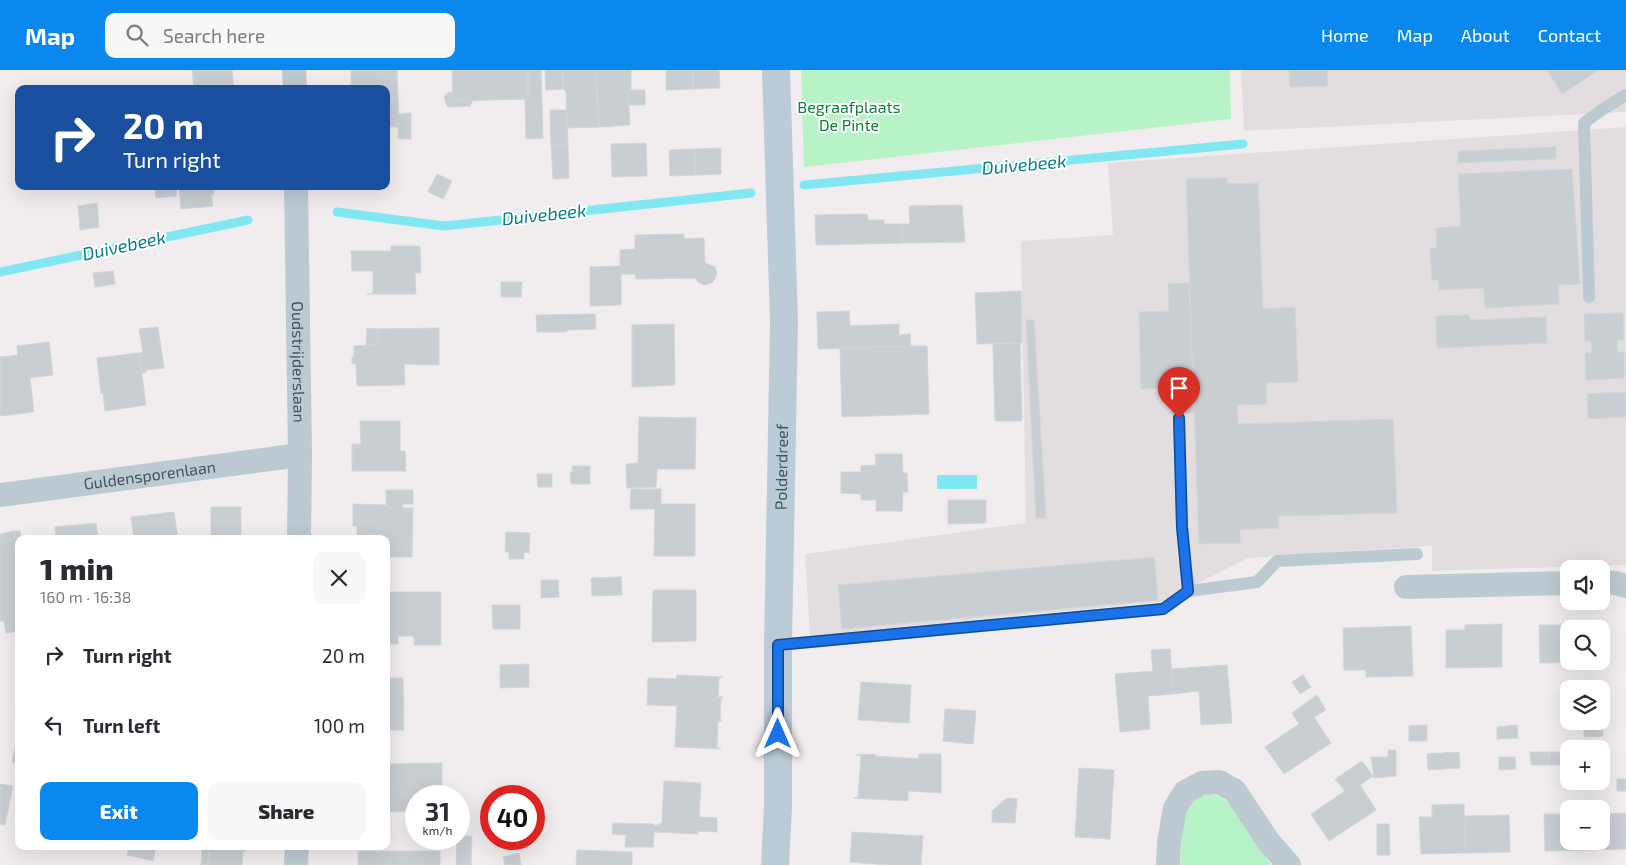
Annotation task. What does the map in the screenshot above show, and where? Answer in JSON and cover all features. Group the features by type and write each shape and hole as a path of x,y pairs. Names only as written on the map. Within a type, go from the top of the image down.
{"street":[{"path":"294,70 295,85"},
{"name":"Polderdreef","path":"775,865 778,806 778,645 784,322 776,70"},
{"name":"Oudstrijderslaan","path":"296,190 300,455 299,535"},
{"name":"Guldensporenlaan","path":"0,495 300,455"},
{"path":"1406,587 1560,582"},
{"path":"1610,583 1626,586"},
{"path":"1168,865 1169,842 1175,808 1185,792 1202,783 1219,782 1235,791 1268,841 1289,865"},
{"path":"296,850 296,865"}],"lane":[{"path":"1589,297 1584,123 1626,95"},
{"path":"1179,418 1182,527 1188,591"},
{"path":"778,645 1163,609 1188,591 1257,582 1277,561 1417,554"}],"shaded area":[{"path":"1241,70 1626,70 1626,112 1244,131"},
{"path":"1626,127 1626,565 1610,565 1610,560 1560,560 1560,567 1432,571 1432,546 1248,558 1161,602 810,636 805,554 1026,523 1021,241 1113,235 1108,163"}],"green space":[{"name":"Begraafplaats De Pinte","path":"801,70 1230,70 1231,119 804,167"},
{"path":"1211,794 1221,797 1229,803 1271,865 1181,865 1183,821 1186,811 1191,803 1199,797"}],"water":[{"path":"937,475 977,475 977,489 937,489"}],"building":[{"path":"192,70 232,70 234,85 194,85"},
{"path":"351,70 397,70 398,99 390,100 390,85 351,85"},
{"path":"452,70 528,70 528,99 453,101"},
{"path":"528,70 541,70 543,138 526,139 525,99 528,99"},
{"path":"545,70 562,70 563,89 546,90"},
{"path":"562,70 596,70 599,127 567,128 566,91 563,89"},
{"path":"596,70 631,70 631,89 628,89 630,125 599,127"},
{"path":"666,70 693,70 693,89 666,90"},
{"path":"693,70 719,70 720,88 693,89"},
{"path":"1289,70 1327,70 1328,86 1290,87"},
{"path":"1547,70 1599,70 1562,94"},
{"path":"628,90 645,90 645,105 629,105"},
{"path":"452,92 453,101 473,100 470,106 448,107 444,96"},
{"path":"398,99 399,114 411,113 411,139 398,139 398,127 390,127 390,100"},
{"path":"550,110 567,110 568,146 551,146"},
{"path":"646,143 647,176 612,177 611,144"},
{"path":"551,146 568,146 569,178 553,179"},
{"path":"1556,147 1556,159 1458,163 1458,151"},
{"path":"721,148 721,174 695,175 695,149"},
{"path":"695,149 695,175 670,176 669,150"},
{"path":"1572,169 1580,284 1558,285 1559,304 1485,308 1484,288 1439,290 1438,280 1432,280 1430,248 1437,248 1436,228 1461,226 1458,174"},
{"path":"437,174 452,181 443,199 428,192"},
{"path":"1227,178 1227,184 1258,183 1263,309 1295,307 1298,382 1266,383 1267,404 1237,405 1238,424 1393,419 1397,513 1278,516 1279,528 1240,530 1240,543 1199,544 1186,179"},
{"path":"155,190 176,190 177,196 156,198"},
{"path":"179,190 213,190 214,195 211,195 213,206 181,209"},
{"path":"97,203 99,227 80,230 78,206"},
{"path":"962,205 965,242 903,243 902,224 910,224 909,206"},
{"path":"867,214 868,220 884,220 884,224 902,224 903,243 816,245 815,215"},
{"path":"684,234 684,239 704,238 705,263 715,267 717,273 712,283 705,285 698,282 695,278 636,279 635,274 621,274 621,305 590,306 590,267 620,266 620,250 635,249 635,235"},
{"path":"391,246 420,246 421,273 415,273 416,294 367,294 373,293 373,271 352,271 351,251 391,251"},
{"path":"113,271 115,284 95,287 93,273"},
{"path":"501,282 522,282 521,297 501,297"},
{"path":"1189,283 1194,413 1172,414 1171,388 1141,389 1139,312 1169,311 1168,284"},
{"path":"1021,291 1022,343 977,344 975,293"},
{"path":"849,311 850,326 899,324 899,335 910,334 911,346 818,349 817,312"},
{"path":"1623,313 1624,340 1617,340 1618,352 1624,352 1625,378 1586,380 1585,353 1592,353 1591,341 1585,341 1584,314"},
{"path":"595,314 596,329 567,330 567,332 537,332 536,315"},
{"path":"1470,315 1470,320 1546,317 1547,343 1437,348 1436,316"},
{"path":"1026,320 1034,320 1046,518 1036,518"},
{"path":"674,324 675,385 632,387 632,325"},
{"path":"158,327 164,368 146,370 146,372 142,373 139,353 143,352 139,329"},
{"path":"367,328 377,329 378,345 366,345"},
{"path":"439,328 439,365 404,364 405,385 357,386 356,364 352,364 354,346 378,345 377,329"},
{"path":"49,342 53,375 30,378 34,412 0,416 0,357 18,355 17,346"},
{"path":"1020,343 1022,421 995,421 993,344"},
{"path":"927,346 929,414 842,417 840,348"},
{"path":"139,353 146,405 105,411 97,358"},
{"path":"1626,392 1626,417 1588,419 1587,394"},
{"path":"639,417 696,418 695,469 657,469 656,487 627,488 626,464 638,463"},
{"path":"360,421 400,421 400,451 405,451 406,471 352,471 352,444 361,444"},
{"path":"875,454 902,454 903,473 907,473 908,492 903,492 902,511 876,511 876,500 861,500 861,494 841,493 841,472 861,472 861,466 876,465"},
{"path":"572,466 590,466 590,484 571,484 570,472 573,472"},
{"path":"537,474 552,474 552,487 538,487"},
{"path":"631,489 661,489 661,504 695,504 695,556 654,556 655,509 630,509"},
{"path":"386,490 413,490 413,504 403,504 402,508 413,508 412,557 390,557 390,535 357,535 357,526 353,526 353,504 386,505"},
{"path":"948,500 986,500 986,523 948,524"},
{"path":"211,507 241,507 241,535 211,535"},
{"path":"174,512 177,535 133,535 131,517"},
{"path":"96,523 98,535 56,535 55,527"},
{"path":"15,531 15,632 6,633 4,621 0,621 0,534"},
{"path":"15,531 20,531 20,535 15,535"},
{"path":"506,532 530,533 529,553 524,552 524,559 509,559 509,552 505,552"},
{"path":"1154,557 1158,600 842,629 838,585"},
{"path":"621,577 622,595 592,596 591,578"},
{"path":"541,580 558,580 559,597 541,598"},
{"path":"653,590 696,590 696,641 652,642"},
{"path":"390,592 441,592 441,645 414,645 414,636 398,636 398,644 390,644"},
{"path":"492,605 520,605 520,629 493,629"},
{"path":"1502,624 1502,667 1446,668 1446,630 1465,630 1465,625"},
{"path":"1539,625 1560,625 1560,663 1540,663"},
{"path":"1411,626 1413,676 1366,677 1366,670 1344,670 1343,628"},
{"path":"1170,649 1173,694 1148,696 1150,729 1120,732 1115,674 1153,671 1151,650"},
{"path":"529,664 529,687 500,688 500,665"},
{"path":"1227,665 1232,723 1201,725 1199,691 1173,694 1171,669"},
{"path":"677,675 723,677 719,678 718,697 723,697 721,698 720,720 722,721 718,721 717,747 721,749 675,747 677,706 647,705 648,678 677,679"},
{"path":"1303,675 1311,687 1300,694 1292,682"},
{"path":"390,678 403,678 404,730 390,730"},
{"path":"861,682 911,685 909,723 858,720"},
{"path":"1317,695 1326,710 1314,717 1331,743 1284,774 1265,747 1299,724 1292,713"},
{"path":"945,709 976,711 973,744 943,741"},
{"path":"1427,725 1427,741 1409,741 1409,726"},
{"path":"1517,725 1518,738 1497,739 1497,727"},
{"path":"1584,730 1603,730 1603,736 1584,737"},
{"path":"15,748 15,763 12,762"},
{"path":"1388,750 1396,750 1396,776 1374,778 1371,757 1388,757"},
{"path":"1459,752 1460,768 1428,770 1427,754"},
{"path":"1530,752 1549,752 1549,765 1531,765"},
{"path":"1549,752 1560,752 1560,765 1549,765"},
{"path":"875,754 875,756 919,759 919,754 941,754 941,793 908,791 908,801 854,798 858,797 861,756 856,755"},
{"path":"1499,757 1515,757 1516,769 1499,770"},
{"path":"1362,761 1373,776 1360,785 1376,810 1329,841 1311,814 1345,791 1335,779"},
{"path":"442,763 442,785 405,785 405,811 390,812 390,764"},
{"path":"1079,768 1114,770 1110,839 1075,837"},
{"path":"1617,779 1626,779 1626,791 1617,791"},
{"path":"664,781 701,783 699,817 717,818 717,832 698,831 698,834 654,832 653,847 625,847 626,835 612,834 613,823 654,824 654,826 662,823"},
{"path":"0,784 13,786 5,825 0,824"},
{"path":"1007,798 1017,799 1015,823 992,822 992,811"},
{"path":"1464,804 1465,853 1421,854 1419,817 1432,817 1432,805"},
{"path":"1626,813 1626,849 1610,849 1610,814"},
{"path":"1544,814 1560,814 1560,850 1590,850 1545,851"},
{"path":"1509,815 1510,852 1465,853 1464,816"},
{"path":"1377,824 1389,824 1390,855 1377,855"},
{"path":"852,832 923,836 921,865 850,862"},
{"path":"470,836 472,836 471,865 456,865 457,850 470,850"},
{"path":"128,850 155,850 153,861 127,855"},
{"path":"202,850 209,850 208,865 201,865"},
{"path":"209,850 246,850 243,851 242,865 208,865"},
{"path":"577,850 632,852 632,865 576,865"},
{"path":"358,851 440,851 440,865 358,865"},
{"path":"519,853 521,865 505,865 503,857"}],"waterway":[{"name":"Duivebeek","path":"804,185 1243,144"},
{"name":"Duivebeek","path":"337,212 444,226 751,193"},
{"name":"Duivebeek","path":"0,272 248,220"}],"route":[{"path":"778,734 778,645 1163,609 1188,591 1182,527 1179,418"}]}
